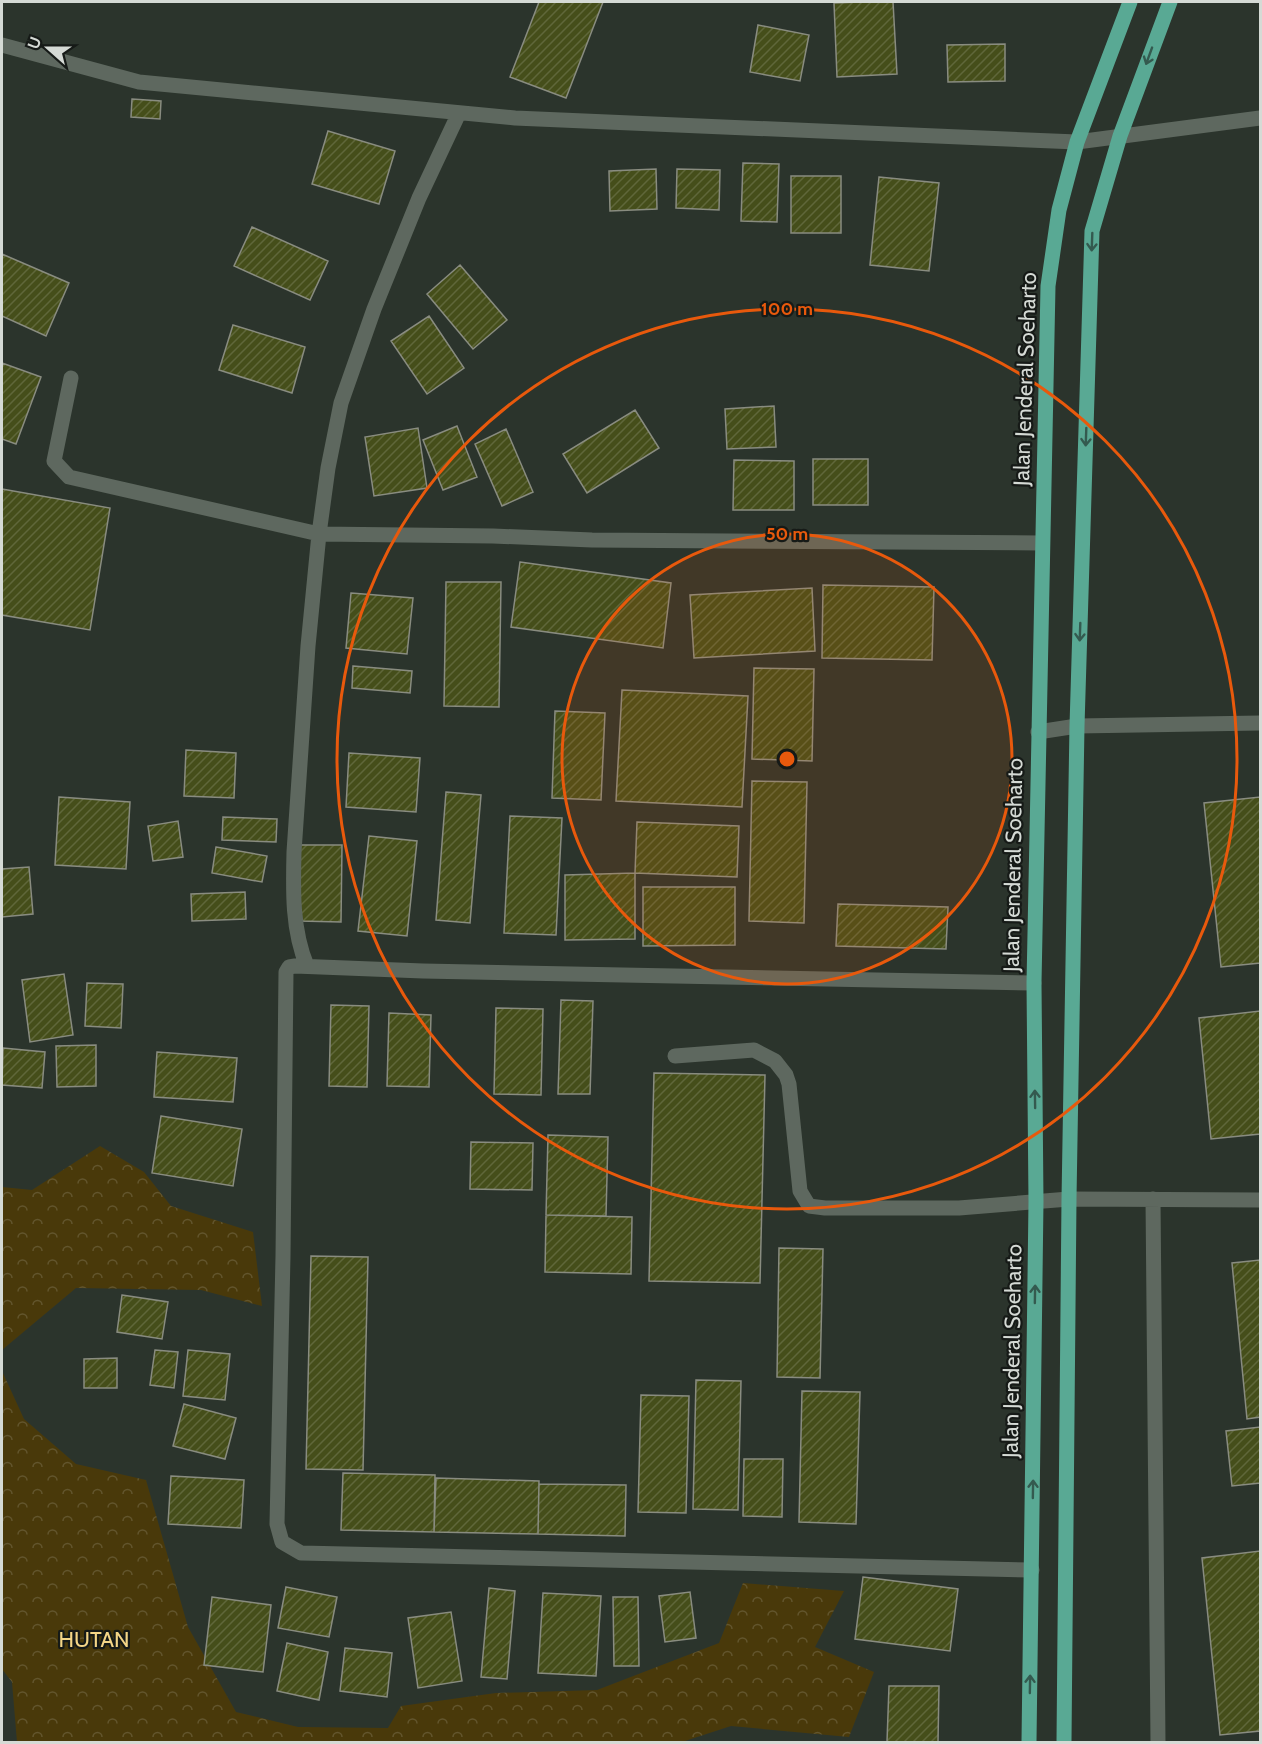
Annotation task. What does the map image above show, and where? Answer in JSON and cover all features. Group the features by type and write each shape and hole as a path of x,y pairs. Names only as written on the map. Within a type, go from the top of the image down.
{"main road":[{"name":"Jalan Jenderal Soeharto","path":"1029,1743 1036,1201 1034,983 1041,543 1048,286 1059,210 1077,142 1130,2"},
{"path":"1064,1743 1069,1199 1077,726 1092,231 1120,136 1170,2"}],"street":[{"path":"2,45 139,82 527,119 1077,142 1260,118"},
{"path":"307,966 297,935 293,885 294,852 318,534 328,468 341,403 374,309 419,198 459,113"},
{"path":"71,378 54,461 69,477 318,534 493,536 592,540 1041,543"},
{"path":"1038,732 1077,726 1260,723"},
{"path":"1032,1570 301,1553 282,1542 277,1524 283,1268 286,972 289,967 1034,983"},
{"path":"675,1056 754,1050 775,1061 786,1075 789,1084 800,1191 809,1206 959,1208 1069,1199 1260,1200"},
{"path":"1153,1199 1158,1743"}],"green space":[{"path":"100,1146 144,1172 171,1206 253,1232 262,1306 201,1290 76,1288 2,1350 2,1187 32,1190"},
{"name":"HUTAN","path":"2,1371 24,1419 76,1464 146,1480 188,1627 236,1712 298,1727 388,1728 401,1706 496,1693 597,1690 719,1643 743,1583 844,1591 815,1647 874,1672 849,1737 731,1726 682,1742 17,1742 12,1682 2,1669"}],"building":[{"path":"539,2 603,2 566,98 510,77"},
{"path":"893,2 897,74 837,77 834,3"},
{"path":"758,25 809,35 800,81 750,72"},
{"path":"1005,44 1005,81 948,82 947,45"},
{"path":"132,99 161,101 160,119 131,117"},
{"path":"328,131 395,151 379,204 312,184"},
{"path":"743,163 779,164 777,222 741,221"},
{"path":"656,169 657,209 610,211 609,171"},
{"path":"677,169 720,170 719,210 676,208"},
{"path":"791,176 841,176 841,233 791,233"},
{"path":"879,177 939,183 929,271 870,265"},
{"path":"252,227 328,261 310,300 234,266"},
{"path":"2,254 69,283 46,336 2,316"},
{"path":"460,265 507,320 473,349 427,294"},
{"path":"429,316 464,368 427,394 391,341"},
{"path":"233,325 305,347 292,393 219,370"},
{"path":"2,363 41,377 16,444 2,439"},
{"path":"774,406 776,447 727,449 725,409"},
{"path":"635,410 659,448 587,493 563,454"},
{"path":"457,426 477,477 443,490 423,440"},
{"path":"418,428 427,488 374,496 365,437"},
{"path":"506,429 533,492 502,506 475,444"},
{"path":"813,459 868,459 868,505 813,505"},
{"path":"734,460 794,461 794,510 733,510"},
{"path":"2,489 110,508 90,630 2,615"},
{"path":"520,562 671,583 663,648 511,627"},
{"path":"446,582 501,582 499,707 444,706"},
{"path":"823,585 934,587 932,660 822,658"},
{"path":"812,588 815,651 694,658 690,595"},
{"path":"351,593 413,598 407,654 346,648"},
{"path":"353,666 412,671 410,693 352,688"},
{"path":"754,668 814,669 812,761 752,759"},
{"path":"622,690 748,696 742,807 616,801"},
{"path":"555,711 605,713 601,800 552,798"},
{"path":"186,750 236,753 234,798 184,796"},
{"path":"349,753 420,758 416,812 346,807"},
{"path":"752,781 807,782 804,923 749,921"},
{"path":"446,792 481,795 470,923 436,920"},
{"path":"59,797 130,802 126,869 55,865"},
{"path":"1260,797 1260,963 1221,967 1204,803"},
{"path":"510,816 562,818 556,935 504,933"},
{"path":"223,817 277,819 276,842 222,840"},
{"path":"178,821 183,857 153,861 148,826"},
{"path":"637,822 739,826 737,877 635,873"},
{"path":"369,836 417,841 407,936 358,931"},
{"path":"300,845 342,845 341,922 299,921"},
{"path":"216,847 267,856 262,882 212,873"},
{"path":"29,867 33,914 2,917 2,869"},
{"path":"635,873 635,939 565,940 565,875"},
{"path":"643,887 735,887 735,945 643,946"},
{"path":"245,892 246,919 192,921 191,894"},
{"path":"838,904 948,907 946,949 836,946"},
{"path":"64,974 73,1035 30,1042 22,980"},
{"path":"87,983 123,984 121,1028 85,1026"},
{"path":"561,1000 593,1001 590,1094 558,1094"},
{"path":"331,1005 369,1006 367,1087 329,1086"},
{"path":"496,1008 543,1009 541,1095 494,1094"},
{"path":"1260,1011 1260,1134 1211,1139 1199,1018"},
{"path":"389,1013 431,1015 429,1087 387,1086"},
{"path":"96,1045 96,1086 57,1087 56,1046"},
{"path":"3,1048 45,1052 42,1088 2,1085"},
{"path":"157,1052 237,1058 233,1102 154,1097"},
{"path":"654,1073 765,1075 760,1283 649,1281"},
{"path":"161,1116 242,1129 233,1186 152,1173"},
{"path":"548,1135 608,1137 606,1216 546,1215"},
{"path":"471,1142 533,1143 532,1190 470,1189"},
{"path":"546,1215 632,1217 631,1274 545,1272"},
{"path":"779,1248 823,1249 820,1378 777,1377"},
{"path":"311,1256 368,1257 363,1470 306,1469"},
{"path":"1260,1260 1260,1417 1247,1419 1232,1263"},
{"path":"122,1295 168,1302 162,1339 117,1332"},
{"path":"155,1350 178,1352 174,1388 150,1385"},
{"path":"188,1350 230,1354 225,1400 183,1396"},
{"path":"117,1358 117,1388 84,1388 84,1359"},
{"path":"696,1380 741,1381 738,1510 693,1509"},
{"path":"802,1391 860,1392 856,1524 799,1522"},
{"path":"641,1395 689,1396 686,1513 638,1512"},
{"path":"184,1404 236,1418 225,1459 173,1446"},
{"path":"1260,1427 1260,1483 1232,1486 1226,1431"},
{"path":"744,1459 783,1459 782,1517 743,1516"},
{"path":"343,1473 435,1475 434,1532 341,1530"},
{"path":"171,1476 244,1480 241,1528 168,1524"},
{"path":"436,1478 539,1481 538,1534 434,1532"},
{"path":"539,1484 626,1485 625,1536 538,1534"},
{"path":"1260,1551 1260,1731 1220,1735 1202,1558"},
{"path":"863,1577 958,1589 950,1651 855,1639"},
{"path":"286,1587 337,1597 329,1637 278,1628"},
{"path":"489,1588 515,1591 507,1679 481,1677"},
{"path":"690,1592 696,1638 665,1642 659,1596"},
{"path":"543,1593 601,1596 596,1676 538,1673"},
{"path":"212,1597 271,1605 263,1672 204,1665"},
{"path":"613,1597 638,1597 639,1666 614,1666"},
{"path":"451,1612 462,1681 418,1688 408,1618"},
{"path":"287,1643 328,1652 319,1700 277,1691"},
{"path":"345,1648 392,1653 387,1697 340,1691"},
{"path":"889,1686 939,1686 938,1742 887,1742"}]}
